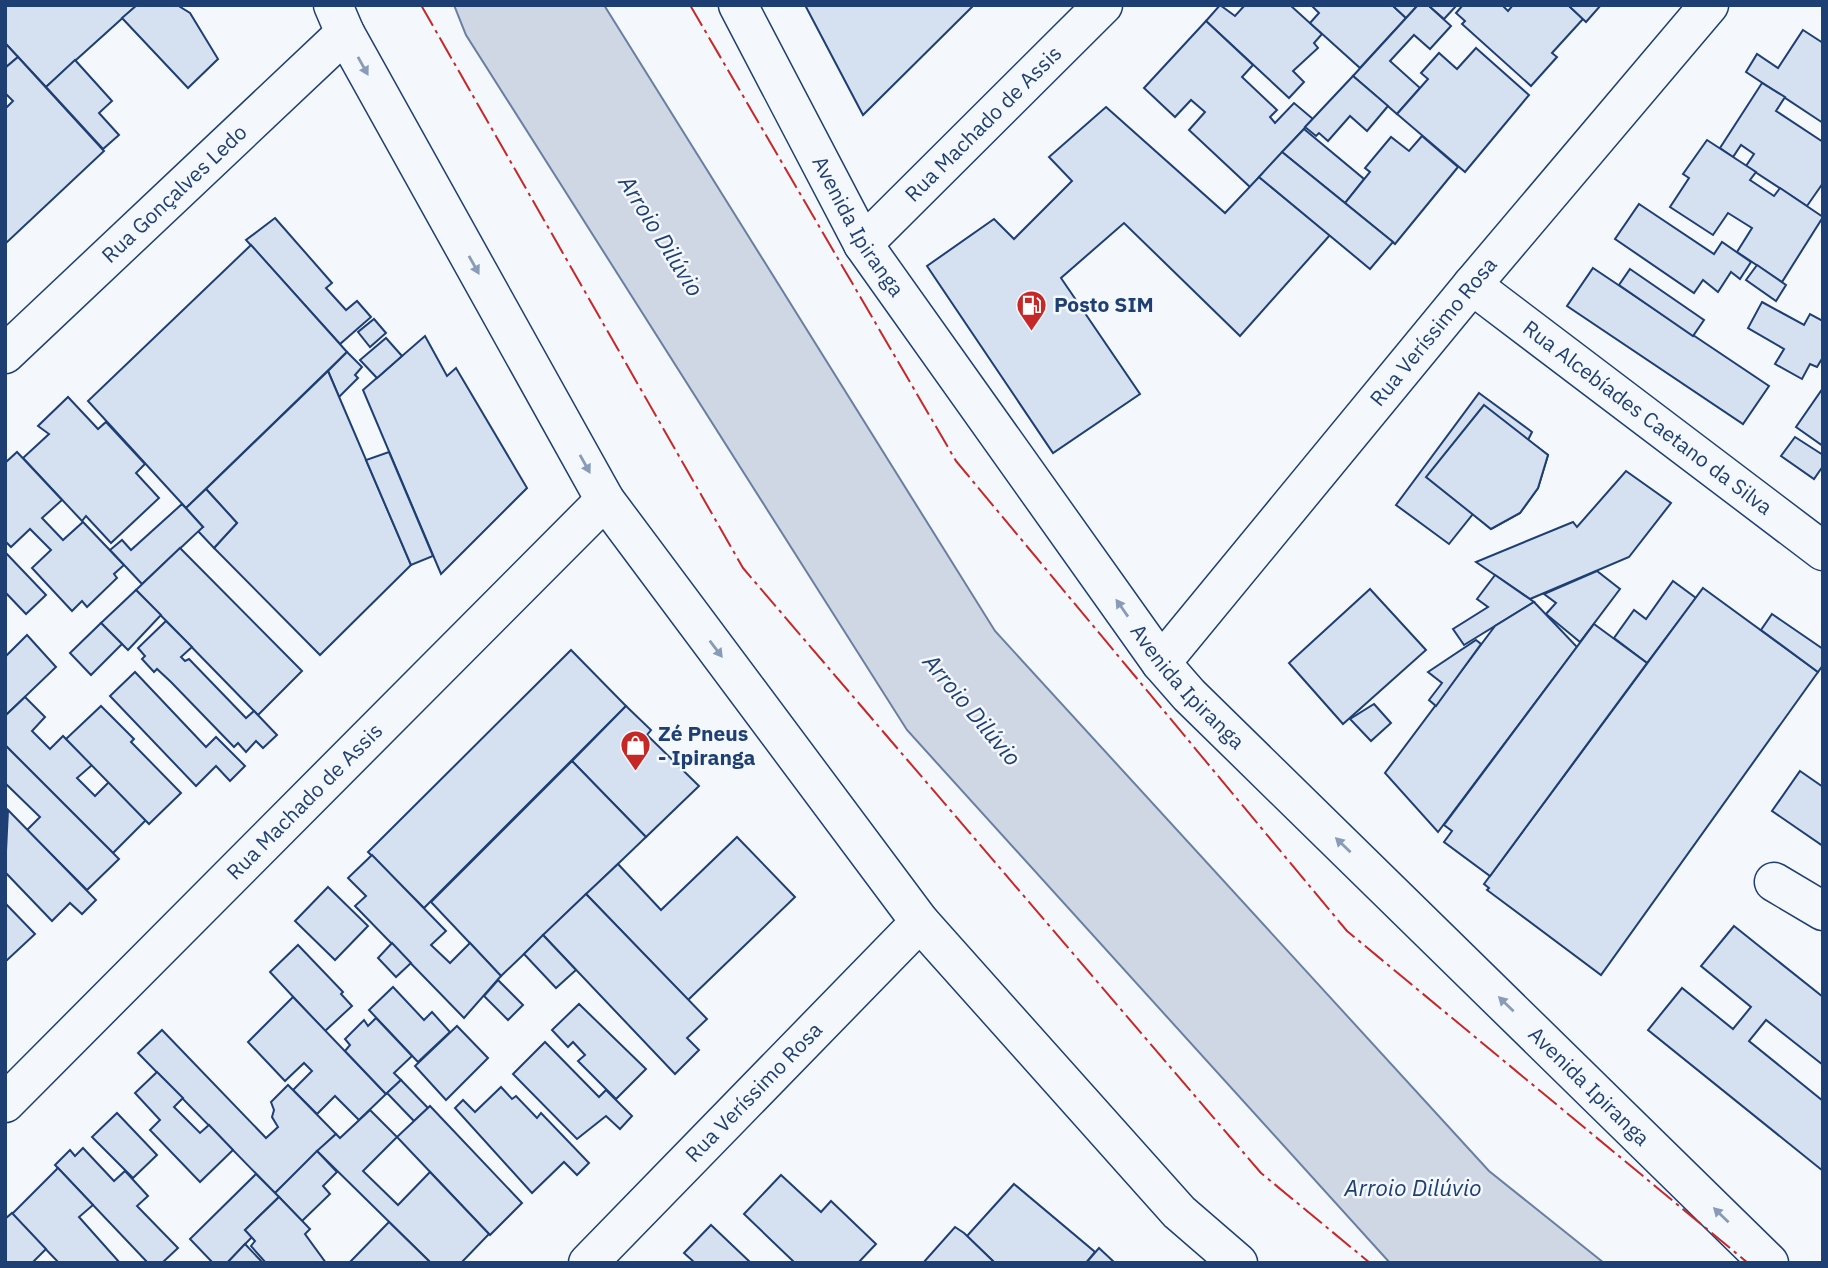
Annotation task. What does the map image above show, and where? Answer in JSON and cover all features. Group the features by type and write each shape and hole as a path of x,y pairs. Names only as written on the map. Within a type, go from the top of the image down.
{"street":[{"name":"Avenida Ipiranga","path":"738,5 863,244 1161,663 1189,695 1769,1263"},
{"name":"Rua Machado de Assis","path":"863,244 1103,5"},
{"name":"Rua Veríssimo Rosa","path":"1161,663 1472,285 1709,5"},
{"name":"Rua Gonçalves Ledo","path":"5,354 339,19"},
{"path":"339,19 605,500 920,922 1179,1212 1238,1263"},
{"name":"Rua Alcebíades Caetano da Silva","path":"1472,285 1823,551"},
{"name":"Rua Machado de Assis","path":"5,1103 605,500"},
{"path":"1774,882 1823,911"},
{"name":"Rua Veríssimo Rosa","path":"588,1263 920,922"}],"water":[{"name":"Arroio Dilúvio","path":"454,5 604,5 995,631 1489,1171 1604,1263 1390,1263 907,730 466,35"}],"building":[{"path":"5,5 137,5 46,87 5,43"},
{"path":"137,5 177,5 190,13 218,59 188,88 122,18"},
{"path":"805,5 974,5 863,115"},
{"path":"1220,5 1235,16 1245,5 1290,5 1322,34 1314,43 1318,48 1293,71 1304,82 1289,98 1206,21"},
{"path":"1311,5 1392,5 1406,18 1360,68 1310,23 1319,13"},
{"path":"1392,5 1418,5 1406,18"},
{"path":"1418,5 1428,5 1451,26 1430,49 1414,35 1390,61 1420,88 1397,114 1353,76"},
{"path":"1428,5 1457,5 1444,19"},
{"path":"1463,5 1502,5 1508,11 1513,5 1568,5 1583,19 1552,53 1557,57 1531,86 1462,24 1465,21 1456,13"},
{"path":"1568,5 1601,5 1586,22"},
{"path":"1206,21 1253,65 1242,77 1277,110 1270,117 1275,123 1294,103 1313,119 1250,187 1189,130 1205,112 1191,100 1175,117 1144,88"},
{"path":"1803,30 1823,43 1823,123 1746,72 1757,54 1778,68"},
{"path":"5,43 18,57 5,68"},
{"path":"1476,48 1529,95 1465,172 1397,114 1428,79 1421,73 1439,53 1457,69"},
{"path":"18,57 104,151 5,244 5,109 13,101 5,93 5,68"},
{"path":"75,60 112,101 99,113 119,135 103,149 46,87"},
{"path":"1353,76 1388,106 1367,131 1350,116 1328,141 1319,133 1316,136 1305,127"},
{"path":"1762,83 1785,97 1776,111 1823,142 1823,183 1807,206 1746,166 1754,154 1741,145 1733,157 1720,148"},
{"path":"1106,107 1225,213 1259,177 1330,235 1240,336 1124,223 1061,278 1140,394 1053,453 927,266 994,219 1014,239 1072,181 1049,157"},
{"path":"1304,129 1364,179 1345,203 1282,152"},
{"path":"1422,136 1458,167 1395,244 1345,203 1370,172 1365,168 1391,137 1409,151"},
{"path":"1707,140 1756,172 1750,180 1774,196 1780,188 1823,217 1782,282 1737,252 1752,228 1728,213 1713,235 1670,207 1689,178 1683,174"},
{"path":"1282,152 1393,242 1370,269 1259,177"},
{"path":"1639,204 1714,254 1722,242 1751,262 1740,279 1731,272 1718,292 1703,280 1694,293 1615,239"},
{"path":"275,218 332,283 326,288 346,310 357,301 371,317 340,344 246,240"},
{"path":"251,245 347,352 186,508 88,401"},
{"path":"1757,265 1786,285 1776,301 1746,280"},
{"path":"1593,268 1769,386 1743,424 1567,306"},
{"path":"1630,269 1704,320 1693,336 1619,285"},
{"path":"1762,302 1804,325 1810,314 1823,321 1823,357 1817,367 1810,364 1802,379 1775,364 1784,349 1748,328"},
{"path":"374,319 386,333 370,347 358,332"},
{"path":"425,336 447,376 456,368 527,488 441,574 363,390"},
{"path":"386,338 402,356 377,378 360,360"},
{"path":"347,352 362,367 355,375 358,378 339,397 328,371"},
{"path":"328,371 411,565 320,655 214,548 237,523 206,489"},
{"path":"1823,388 1823,446 1796,427"},
{"path":"1479,393 1532,432 1528,440 1548,455 1538,488 1520,513 1491,529 1473,514 1449,544 1396,505"},
{"path":"68,397 98,429 106,422 145,464 136,473 159,498 111,543 86,516 82,521 23,458 49,434 38,426"},
{"path":"1484,405 1548,455 1538,488 1520,513 1491,529 1426,477"},
{"path":"1795,437 1823,455 1823,466 1814,479 1781,456"},
{"path":"17,452 62,500 42,518 63,540 83,522 124,565 114,574 117,578 87,607 82,601 72,611 32,568 51,550 30,529 11,547 5,541 5,463"},
{"path":"389,452 433,556 411,565 366,460"},
{"path":"1626,471 1671,503 1629,557 1530,599 1476,562 1573,522 1577,527"},
{"path":"206,489 237,523 214,548 197,530 203,527 186,508"},
{"path":"182,504 203,527 142,584 110,550 122,540 131,550"},
{"path":"180,548 302,671 258,715 136,590"},
{"path":"5,552 46,595 26,614 5,592"},
{"path":"1597,571 1620,589 1580,642 1546,614 1556,603 1544,594"},
{"path":"1495,575 1534,602 1464,645 1453,629 1488,607 1477,599"},
{"path":"1673,581 1696,598 1647,663 1614,638 1634,610 1646,619"},
{"path":"1703,588 1818,672 1601,975 1487,890 1489,888 1484,884"},
{"path":"1370,589 1426,650 1343,724 1289,663"},
{"path":"136,590 161,615 128,650 101,623"},
{"path":"1534,602 1577,647 1438,832 1385,773 1495,626"},
{"path":"1772,614 1823,649 1823,665 1818,672 1761,630"},
{"path":"166,621 192,647 181,657 185,661 189,659 246,718 254,711 277,735 263,748 256,741 246,752 238,743 234,747 171,682 157,669 154,672 142,659 145,656 138,648"},
{"path":"101,623 122,644 91,675 70,653"},
{"path":"1594,624 1647,663 1490,876 1444,842 1452,831 1444,825"},
{"path":"27,635 56,667 5,716 5,657"},
{"path":"1476,640 1481,644 1436,706 1429,700 1442,683 1428,672"},
{"path":"571,650 626,706 424,908 368,852"},
{"path":"135,672 206,747 216,737 245,766 230,781 216,766 196,786 110,696"},
{"path":"25,697 45,717 32,731 50,749 63,736 92,765 77,778 95,796 109,782 146,820 113,853 5,745 5,716"},
{"path":"1374,704 1391,723 1371,741 1350,719"},
{"path":"101,706 134,739 131,742 181,793 149,824 66,739"},
{"name":"Zé Pneus - Ipiranga","path":"626,706 651,730 647,735 699,786 646,837 572,761"},
{"path":"5,745 119,859 87,890 27,830 40,817 5,783"},
{"path":"572,761 646,837 501,976 431,902"},
{"path":"1800,771 1823,787 1823,846 1772,811"},
{"path":"8,810 96,900 82,914 70,903 52,921 5,872"},
{"path":"737,837 795,897 688,1000 586,894 618,864 661,910"},
{"path":"372,855 446,931 431,945 450,963 470,943 501,976 464,1018 355,906 366,896 348,878"},
{"path":"328,887 368,926 335,960 295,921"},
{"path":"586,894 707,1019 687,1038 699,1050 675,1074 543,935"},
{"path":"5,903 35,934 5,962"},
{"path":"1734,926 1823,997 1823,1065 1766,1020 1749,1041 1823,1101 1823,1171 1648,1030 1682,988 1733,1029 1751,1007 1701,966"},
{"path":"543,935 576,970 556,988 524,954"},
{"path":"392,943 411,963 396,977 378,958"},
{"path":"298,945 343,992 341,994 352,1006 325,1031 270,972"},
{"path":"498,980 523,1005 508,1020 484,996"},
{"path":"393,987 424,1020 432,1012 450,1032 418,1062 369,1010"},
{"path":"293,997 386,1094 359,1120 335,1096 317,1114 293,1090 312,1071 304,1063 285,1081 248,1042"},
{"path":"579,1004 646,1069 616,1099 578,1061 585,1055 573,1042 568,1047 552,1030"},
{"path":"376,1018 412,1056 394,1073 401,1080 386,1094 345,1051 350,1045 345,1039 364,1020 368,1026"},
{"path":"457,1026 488,1058 446,1100 415,1066"},
{"path":"162,1030 266,1138 278,1127 272,1117 274,1110 271,1102 288,1085 336,1134 275,1193 138,1053"},
{"path":"545,1042 599,1097 606,1090 632,1116 620,1129 606,1116 577,1139 513,1074"},
{"path":"157,1072 183,1098 174,1107 200,1133 209,1125 233,1150 200,1182 150,1130 160,1120 135,1093"},
{"path":"401,1080 428,1108 414,1121 387,1093"},
{"path":"501,1087 512,1099 516,1096 537,1118 541,1113 589,1163 577,1175 564,1162 532,1193 455,1108 463,1100 475,1112"},
{"path":"430,1106 522,1203 490,1235 397,1137"},
{"path":"370,1110 397,1137 363,1171 398,1205 430,1172 489,1234 461,1263 431,1263 317,1151 336,1134 340,1138"},
{"path":"117,1113 157,1155 133,1178 92,1137"},
{"path":"83,1148 114,1181 125,1171 148,1196 137,1206 178,1248 162,1263 148,1263 55,1165 70,1150 75,1156"},
{"path":"317,1151 337,1172 323,1186 330,1194 302,1221 275,1193"},
{"path":"58,1168 93,1205 79,1217 120,1263 59,1263 12,1214"},
{"path":"256,1174 279,1197 245,1230 252,1237 227,1263 213,1263 190,1239"},
{"path":"781,1175 821,1212 831,1201 876,1244 858,1263 795,1263 744,1214"},
{"path":"1014,1184 1095,1252 1086,1263 995,1263 967,1236"},
{"path":"279,1197 310,1229 305,1234 326,1263 266,1263 251,1246 255,1241 245,1230"},
{"path":"12,1213 46,1249 32,1263 5,1263 5,1219"},
{"path":"389,1222 431,1263 349,1263"},
{"path":"711,1225 751,1263 695,1263 684,1253"},
{"path":"955,1227 964,1233 995,1263 923,1263"},
{"path":"245,1244 263,1263 227,1263"},
{"path":"1099,1248 1115,1263 1086,1263"}],"power":[{"path":"421,5 743,568 1261,1173 1370,1263"},
{"path":"690,5 956,461 1347,931 1748,1263"}],"place":[{"name":"Posto SIM","path":"1031,332"},
{"name":"Zé Pneus - Ipiranga","path":"635,773"}]}
